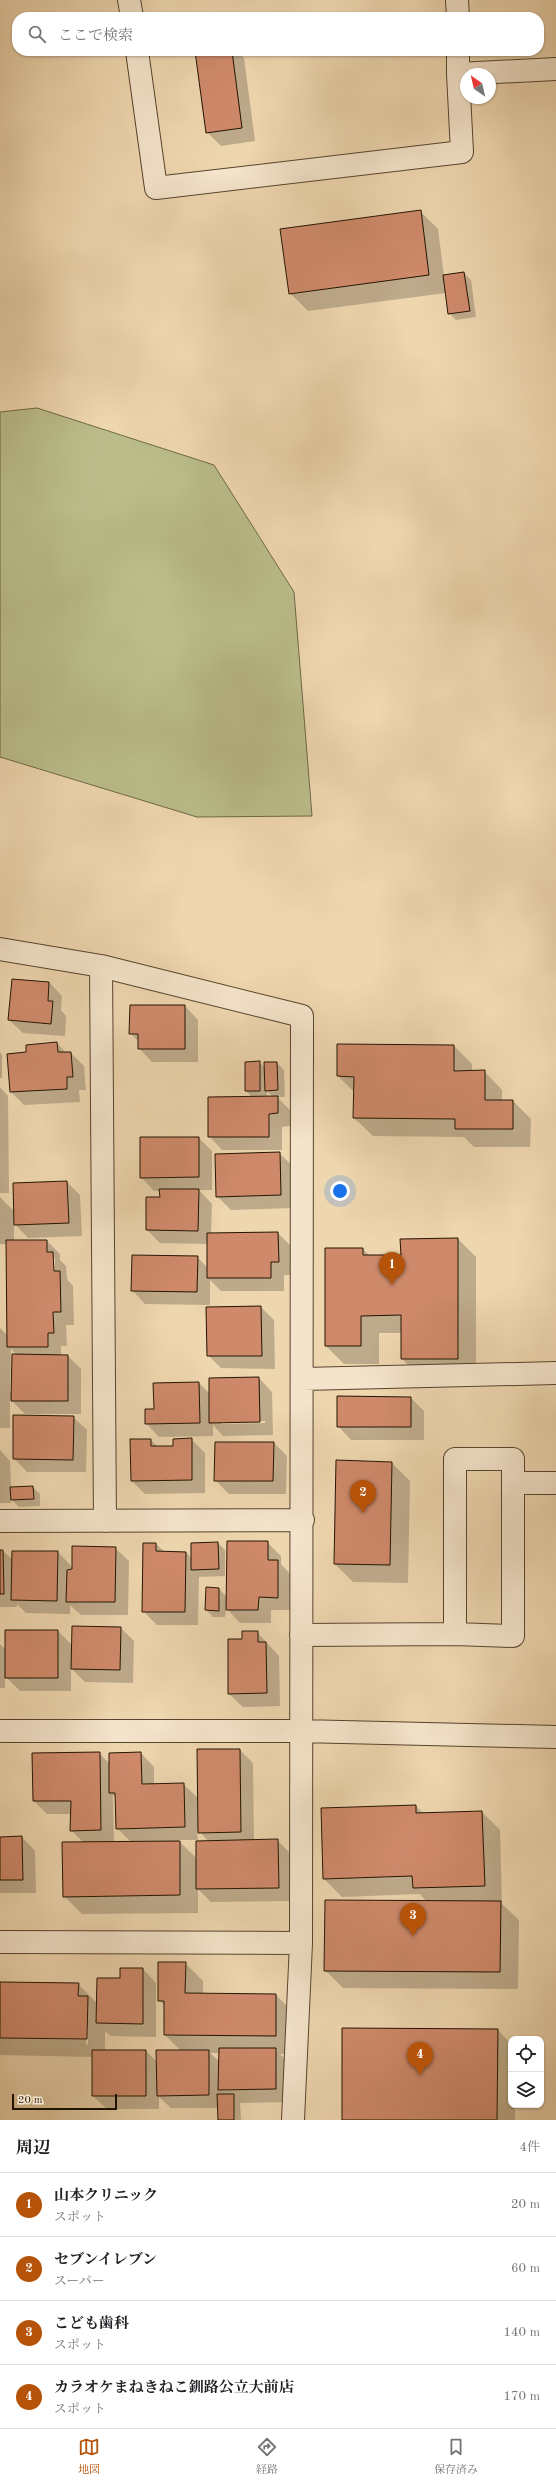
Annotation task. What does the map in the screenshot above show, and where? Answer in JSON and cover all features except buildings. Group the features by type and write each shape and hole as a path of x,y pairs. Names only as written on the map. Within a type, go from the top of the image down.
{"street":[{"path":"129,0 131,12"},
{"path":"457,0 458,12"},
{"path":"138,56 156,188 462,152 458,56"},
{"path":"458,74 556,69"},
{"path":"0,949 101,966 302,1016 303,1520 300,1731 300,1943 293,2120"},
{"path":"101,966 105,1521"},
{"path":"303,1379 556,1373"},
{"path":"301,1635 456,1634 513,1636 513,1459 455,1459 456,1634"},
{"path":"513,1483 556,1483"},
{"path":"0,1522 303,1520"},
{"path":"0,1731 300,1731 556,1737"},
{"path":"0,1942 300,1943"}],"green space":[{"path":"37,408 214,465 294,592 312,816 197,817 0,757 0,412"}],"place":[{"name":"山本クリニック","path":"392,1285"},
{"name":"セブンイレブン","path":"363,1513"},
{"name":"こども歯科","path":"413,1936"},
{"name":"カラオケまねきねこ釧路公立大前店","path":"420,2075"}]}
